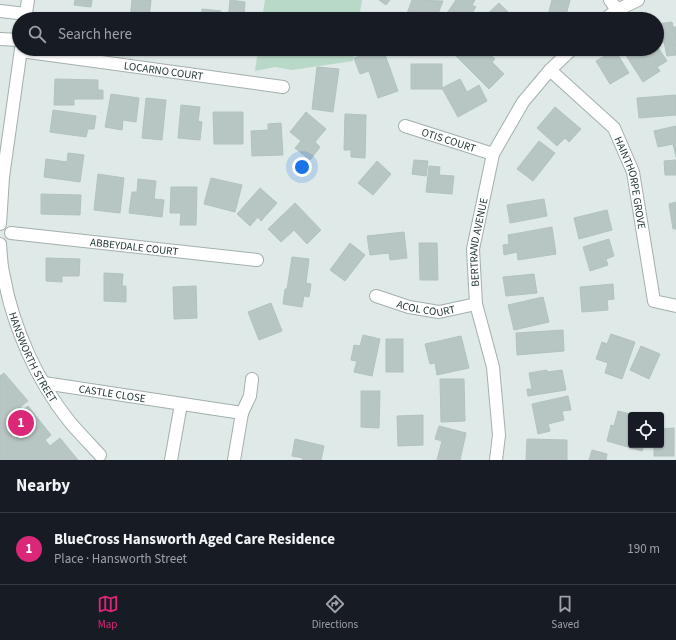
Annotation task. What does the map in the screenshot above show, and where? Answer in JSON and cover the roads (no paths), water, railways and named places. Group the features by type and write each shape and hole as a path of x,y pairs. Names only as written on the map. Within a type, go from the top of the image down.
{"street":[{"path":"26,12 28,0"},
{"path":"614,5 638,0"},
{"path":"0,11 12,13"},
{"name":"LOCARNO COURT","path":"0,38 12,43"},
{"path":"0,243 8,241 11,233 8,228 0,225 3,177 20,56"},
{"name":"LOCARNO COURT","path":"80,56 283,87"},
{"name":"BERTRAND AVENUE","path":"496,460 499,435 493,367 476,304 473,249 493,154 523,102 550,70 565,56"},
{"name":"HAINTHORPE GROVE","path":"550,70 614,128 633,172 654,301 676,306"},
{"name":"OTIS COURT","path":"405,126 493,154"},
{"name":"ABBEYDALE COURT","path":"11,233 257,260"},
{"name":"HANSWORTH STREET","path":"0,243 3,276 24,345 44,382 69,420 100,455"},
{"name":"ACOL COURT","path":"376,296 409,307 439,312 476,304"},
{"path":"234,460 242,413 250,396 252,379"},
{"name":"CASTLE CLOSE","path":"44,382 242,413"},
{"path":"171,460 181,404"}],"place":[{"name":"BlueCross Hansworth Aged Care Residence","path":"21,423"}]}
